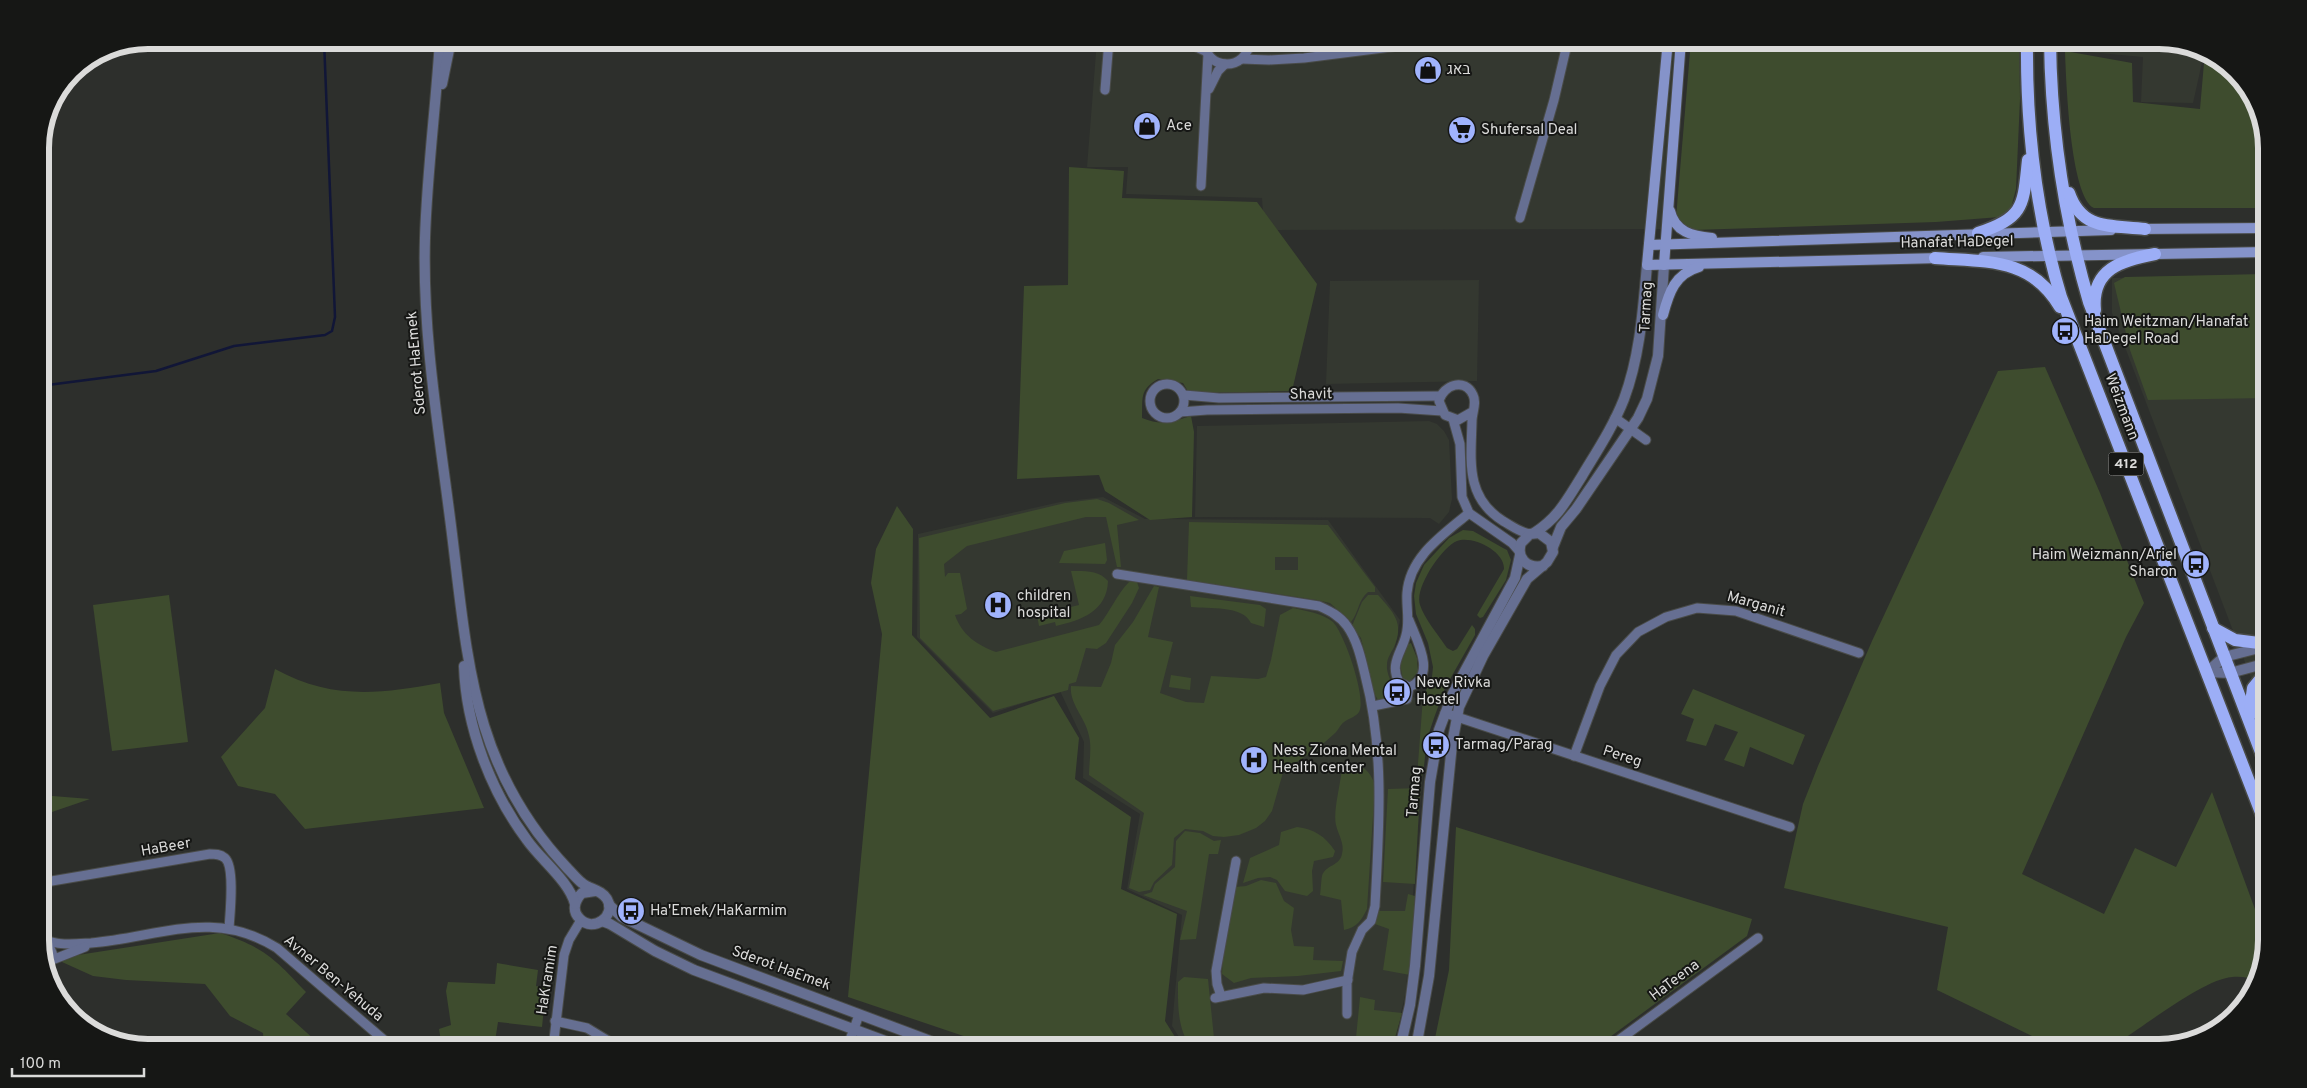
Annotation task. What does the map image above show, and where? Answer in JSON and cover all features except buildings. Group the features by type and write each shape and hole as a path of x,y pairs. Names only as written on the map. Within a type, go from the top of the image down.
{"main road":[{"name":"Tarmag","path":"1647,264 1667,49"},
{"name":"Tarmag","path":"1664,265 1680,49"},
{"name":"Weizmann","path":"2027,49 2031,136 2043,231 2048,255 2061,297 2258,805"},
{"name":"Weizmann","path":"2050,49 2052,107 2069,230 2075,255 2097,323 2258,745"},
{"path":"1978,233 2004,223 2018,211 2024,194 2031,136"},
{"path":"2061,170 2071,201 2080,216 2092,222 2145,229"},
{"path":"1669,207 1675,224 1685,233 1748,242"},
{"name":"Hanafat HaDegel","path":"1649,245 2069,230 2258,228"},
{"name":"Hanafat HaDegel","path":"1647,264 2258,252"},
{"path":"2097,323 2096,293 2102,277 2114,266 2122,262 2155,254"},
{"path":"1935,258 2004,264 2027,272 2045,286 2076,335"},
{"path":"1662,315 1668,296 1676,281 1690,270 1711,264"},
{"path":"2213,628 2235,640 2258,644"},
{"path":"2249,722 2252,688 2258,681"}],"street":[{"name":"Sderot HaEmek","path":"439,49 425,238 426,303 433,385 461,615 466,691 478,739 490,774 508,812 536,852 569,889 575,904"},
{"name":"Sderot HaEmek","path":"436,107 449,49"},
{"path":"1105,90 1108,49"},
{"path":"1200,49 1208,53 1218,63 1225,64 1238,62 1248,49"},
{"path":"1201,186 1207,94 1207,49"},
{"path":"1242,59 1304,58 1375,49"},
{"path":"1520,218 1566,49"},
{"path":"1207,94 1215,76 1225,64"},
{"name":"Tarmag","path":"1532,534 1547,525 1560,511 1605,439 1615,418 1634,368 1641,328 1647,264"},
{"name":"Tarmag","path":"1553,546 1557,534 1630,430 1647,399 1655,374 1662,315 1664,265"},
{"path":"1161,384 1175,385 1184,395 1184,402 1180,412 1173,417 1159,416 1150,407 1151,393 1161,384"},
{"path":"1454,385 1465,387 1473,395 1473,479 1476,493 1492,514 1518,530 1548,538 1553,546 1551,558 1542,566 1527,564 1512,542 1469,513 1462,498 1460,444 1453,420 1442,411 1439,401 1441,396 1444,391 1454,385"},
{"name":"Shavit","path":"1184,395 1219,398 1441,396"},
{"name":"Shavit","path":"1180,412 1389,408 1442,411"},
{"path":"1453,420 1463,419 1472,412"},
{"path":"1615,418 1646,440"},
{"path":"1409,687 1399,682 1395,669 1397,657 1406,638 1409,620 1408,583 1415,565 1442,535 1469,513"},
{"path":"1520,553 1521,542 1532,534"},
{"name":"Tarmag","path":"1402,1039 1410,1005 1415,966 1430,782 1435,746 1445,713 1463,674 1515,578 1520,553"},
{"name":"Tarmag","path":"1418,1039 1429,976 1447,784 1457,716 1472,677 1483,656 1527,579 1542,566"},
{"path":"1117,574 1310,604 1330,611 1344,622 1353,636 1359,649 1373,706 1380,786 1375,906 1371,921 1362,930 1352,952 1348,980 1347,1014"},
{"name":"Marganit","path":"1574,756 1595,700 1616,655 1638,632 1666,617 1697,608 1736,610 1859,653"},
{"name":"Sderot HaEmek","path":"461,615 477,704 500,772 521,810 542,840 583,884 595,891"},
{"path":"1409,620 1423,657 1424,665 1423,674 1419,682 1409,687"},
{"path":"2207,672 2224,658 2258,648"},
{"path":"2207,672 2230,673 2258,665"},
{"path":"1373,706 1407,699 1409,687"},
{"name":"Pereg","path":"1445,713 1790,827"},
{"name":"HaBeer","path":"49,881 218,854 228,863 230,873 229,928"},
{"path":"1236,861 1216,971 1218,997 1264,988 1303,990 1348,980"},
{"path":"595,891 604,896 609,905 608,912 602,921 591,924 581,920 576,914 575,904 582,893 595,891"},
{"name":"Sderot HaEmek","path":"609,905 622,917 686,949 924,1039"},
{"name":"HaKramim","path":"554,1039 564,955 569,940 581,920"},
{"name":"Sderot HaEmek","path":"602,921 649,948 694,970 880,1039"},
{"name":"Avner Ben-Yehuda","path":"49,941 61,945 108,941 196,927 229,928 261,938 277,948 383,1039"},
{"name":"HaTeena","path":"1620,1039 1758,938"},
{"name":"Avner Ben-Yehuda","path":"52,965 73,950 108,941"},
{"path":"850,1039 859,1015"},
{"path":"555,1021 587,1028 605,1039"}],"shaded area":[{"path":"1096,49 1685,49 1671,229 1264,230 1262,198 1126,194 1128,167 1087,167"},
{"path":"2166,49 2197,56 2203,59 2193,103 2141,102 2143,57 2066,50"},
{"path":"2258,274 2258,696 2112,313 2112,278"},
{"path":"1479,280 1477,381 1326,384 1330,281"},
{"path":"1429,421 1437,424 1449,440 1452,499 1449,512 1439,524 1430,518 1195,517 1197,426"},
{"name":"Ness Ziona Mental Health center","path":"1103,497 1145,519 1328,520 1400,620 1391,669 1396,688 1429,705 1406,991 1395,1039 1180,1039 1172,1026 1182,915 1127,889 1140,814 1083,778 1084,742 1060,691 993,713 917,637 918,534 1060,502"}],"green space":[{"path":"1690,49 2019,49 2020,99 2016,189 2011,208 2000,217 1936,222 1693,230 1681,228 1676,218"},
{"path":"2065,51 2132,63 2133,102 2200,109 2204,63 2211,63 2234,82 2242,93 2253,116 2258,141 2258,208 2094,208 2086,199 2079,183 2068,110"},
{"path":"1069,167 1124,171 1122,198 1257,202 1317,284 1292,391 1189,393 1183,383 1158,379 1145,391 1142,400 1142,418 1155,422 1166,422 1191,416 1194,432 1192,517 1150,520 1105,491 1099,475 1017,479 1024,286 1068,285"},
{"path":"2258,274 2258,398 2148,400 2130,350 2114,283 2125,277"},
{"path":"2045,367 2100,493 2144,603 2126,637 2022,874 2104,914 2135,848 2176,867 2212,792 2258,917 2258,947 2250,979 2232,977 2207,985 2123,1039 2038,1039 1937,990 1948,927 1784,888 1803,804 1818,766 1872,641 1998,371"},
{"path":"1097,499 1109,503 1139,520 1117,525 1121,567 1117,567 1106,517 1086,517 967,546 944,564 945,577 948,573 960,573 967,609 961,614 955,615 958,622 971,638 996,652 1099,625 1129,582 1137,582 1139,588 1132,603 1106,643 1097,649 1086,648 1076,682 1069,684 1068,690 993,711 920,638 919,538 1065,503"},
{"path":"897,506 913,529 912,635 990,718 1054,696 1079,738 1075,779 1131,817 1121,889 1177,914 1165,1021 1176,1039 972,1039 848,997 882,634 871,583 876,549"},
{"path":"1189,522 1328,525 1375,587 1375,592 1368,592 1365,595 1351,622 1330,603 1187,580","holes":["1275,557 1298,557 1298,570 1275,570"]},
{"path":"1463,530 1473,531 1507,550 1511,560 1506,580 1483,617 1480,618 1477,615 1504,569 1503,562 1494,551 1479,542 1471,540 1457,541 1437,559 1425,579 1419,598 1420,605 1428,621 1447,648 1453,651 1457,649 1472,625 1475,629 1475,635 1445,688 1427,739 1423,775 1417,777 1423,697 1432,677 1433,667 1428,643 1416,614 1414,596 1416,583 1424,565 1449,538"},
{"path":"1105,543 1107,560 1105,564 1059,563 1064,551"},
{"path":"1071,571 1091,572 1104,577 1108,581 1107,591 1103,600 1098,607 1075,621 1056,626 1055,622 1039,626 1037,615 1079,605"},
{"path":"1154,586 1159,587 1148,637 1173,642 1160,693 1186,702 1204,703 1211,676 1258,679 1266,677 1280,615 1293,608 1324,616 1338,628 1353,666 1361,705 1358,714 1344,722 1328,739 1284,769 1272,811 1265,821 1256,828 1239,835 1224,837 1213,836 1203,831 1185,829 1174,838 1172,865 1154,882 1150,890 1139,892 1129,888 1144,813 1089,775 1089,736 1085,723 1075,705 1071,686 1101,687 1111,663 1115,645 1133,622"},
{"path":"169,595 188,742 112,751 93,605"},
{"path":"1368,595 1378,595 1393,613 1398,624 1397,639 1388,658 1387,665 1388,675 1395,691 1394,695 1385,700 1378,700 1374,693 1361,638 1352,626 1362,602"},
{"path":"1190,596 1260,605 1266,609 1264,627 1251,623 1241,613 1224,609 1191,607"},
{"path":"1411,643 1417,658 1418,672 1409,682 1403,679 1400,665 1408,644"},
{"path":"275,669 316,686 356,692 396,690 440,683 444,713 484,808 305,829 275,794 238,786 221,757 265,708"},
{"path":"1171,675 1191,678 1190,690 1169,687"},
{"path":"1693,689 1805,735 1793,765 1750,747 1744,767 1724,760 1738,732 1715,724 1706,746 1686,741 1694,719 1681,714"},
{"path":"1348,764 1358,765 1365,769 1375,785 1367,909 1358,923 1344,930 1341,900 1320,895 1324,872 1341,858 1343,850 1335,819 1342,767"},
{"path":"1420,788 1415,884 1383,882 1388,789"},
{"path":"49,796 90,799 49,813"},
{"path":"1297,827 1309,829 1319,834 1335,851 1333,857 1314,861 1312,871 1313,891 1307,896 1285,891 1277,880 1270,877 1258,878 1243,883 1250,858 1279,845 1281,832"},
{"path":"1456,827 1752,919 1747,936 1607,1039 1435,1039 1449,970"},
{"path":"1185,831 1200,833 1214,841 1221,840 1218,854 1209,854 1196,939 1180,940 1187,911 1143,895 1152,892 1155,884 1175,867 1176,841"},
{"path":"1261,880 1276,883 1284,901 1294,908 1291,930 1294,946 1314,947 1313,960 1343,961 1341,971 1298,976 1251,978 1234,983 1222,974 1223,955 1235,887 1246,886"},
{"path":"1408,894 1415,896 1410,975 1383,970 1389,929 1375,924 1379,911 1405,911"},
{"path":"220,933 248,943 268,955 306,992 286,1014 314,1039 263,1039 263,1033 230,1016 205,984 126,980 93,976 62,962 65,957"},
{"path":"497,963 538,970 536,986 546,988 542,1027 498,1022 495,1039 441,1039 439,1029 451,1025 446,991 448,982 495,984"},
{"path":"1184,977 1208,979 1214,1039 1186,1039 1179,1016 1178,982"},
{"path":"1360,997 1375,1000 1374,1010 1402,1013 1395,1039 1356,1039"}],"waterway":[{"path":"49,385 156,371 234,346 325,335 332,331 335,317 324,49"}],"place":[{"name":"באג","path":"1428,70"},
{"name":"Ace","path":"1147,126"},
{"name":"Shufersal Deal","path":"1462,130"},
{"name":"Haim Weitzman/Hanafat HaDegel Road","path":"2065,331"},
{"name":"Haim Weizmann/Ariel Sharon","path":"2196,564"},
{"name":"children hospital","path":"998,605"},
{"name":"Neve Rivka Hostel","path":"1397,692"},
{"name":"Tarmag/Parag","path":"1436,745"},
{"name":"Ness Ziona Mental Health center","path":"1254,760"},
{"name":"Ha'Emek/HaKarmim","path":"631,911"}]}
